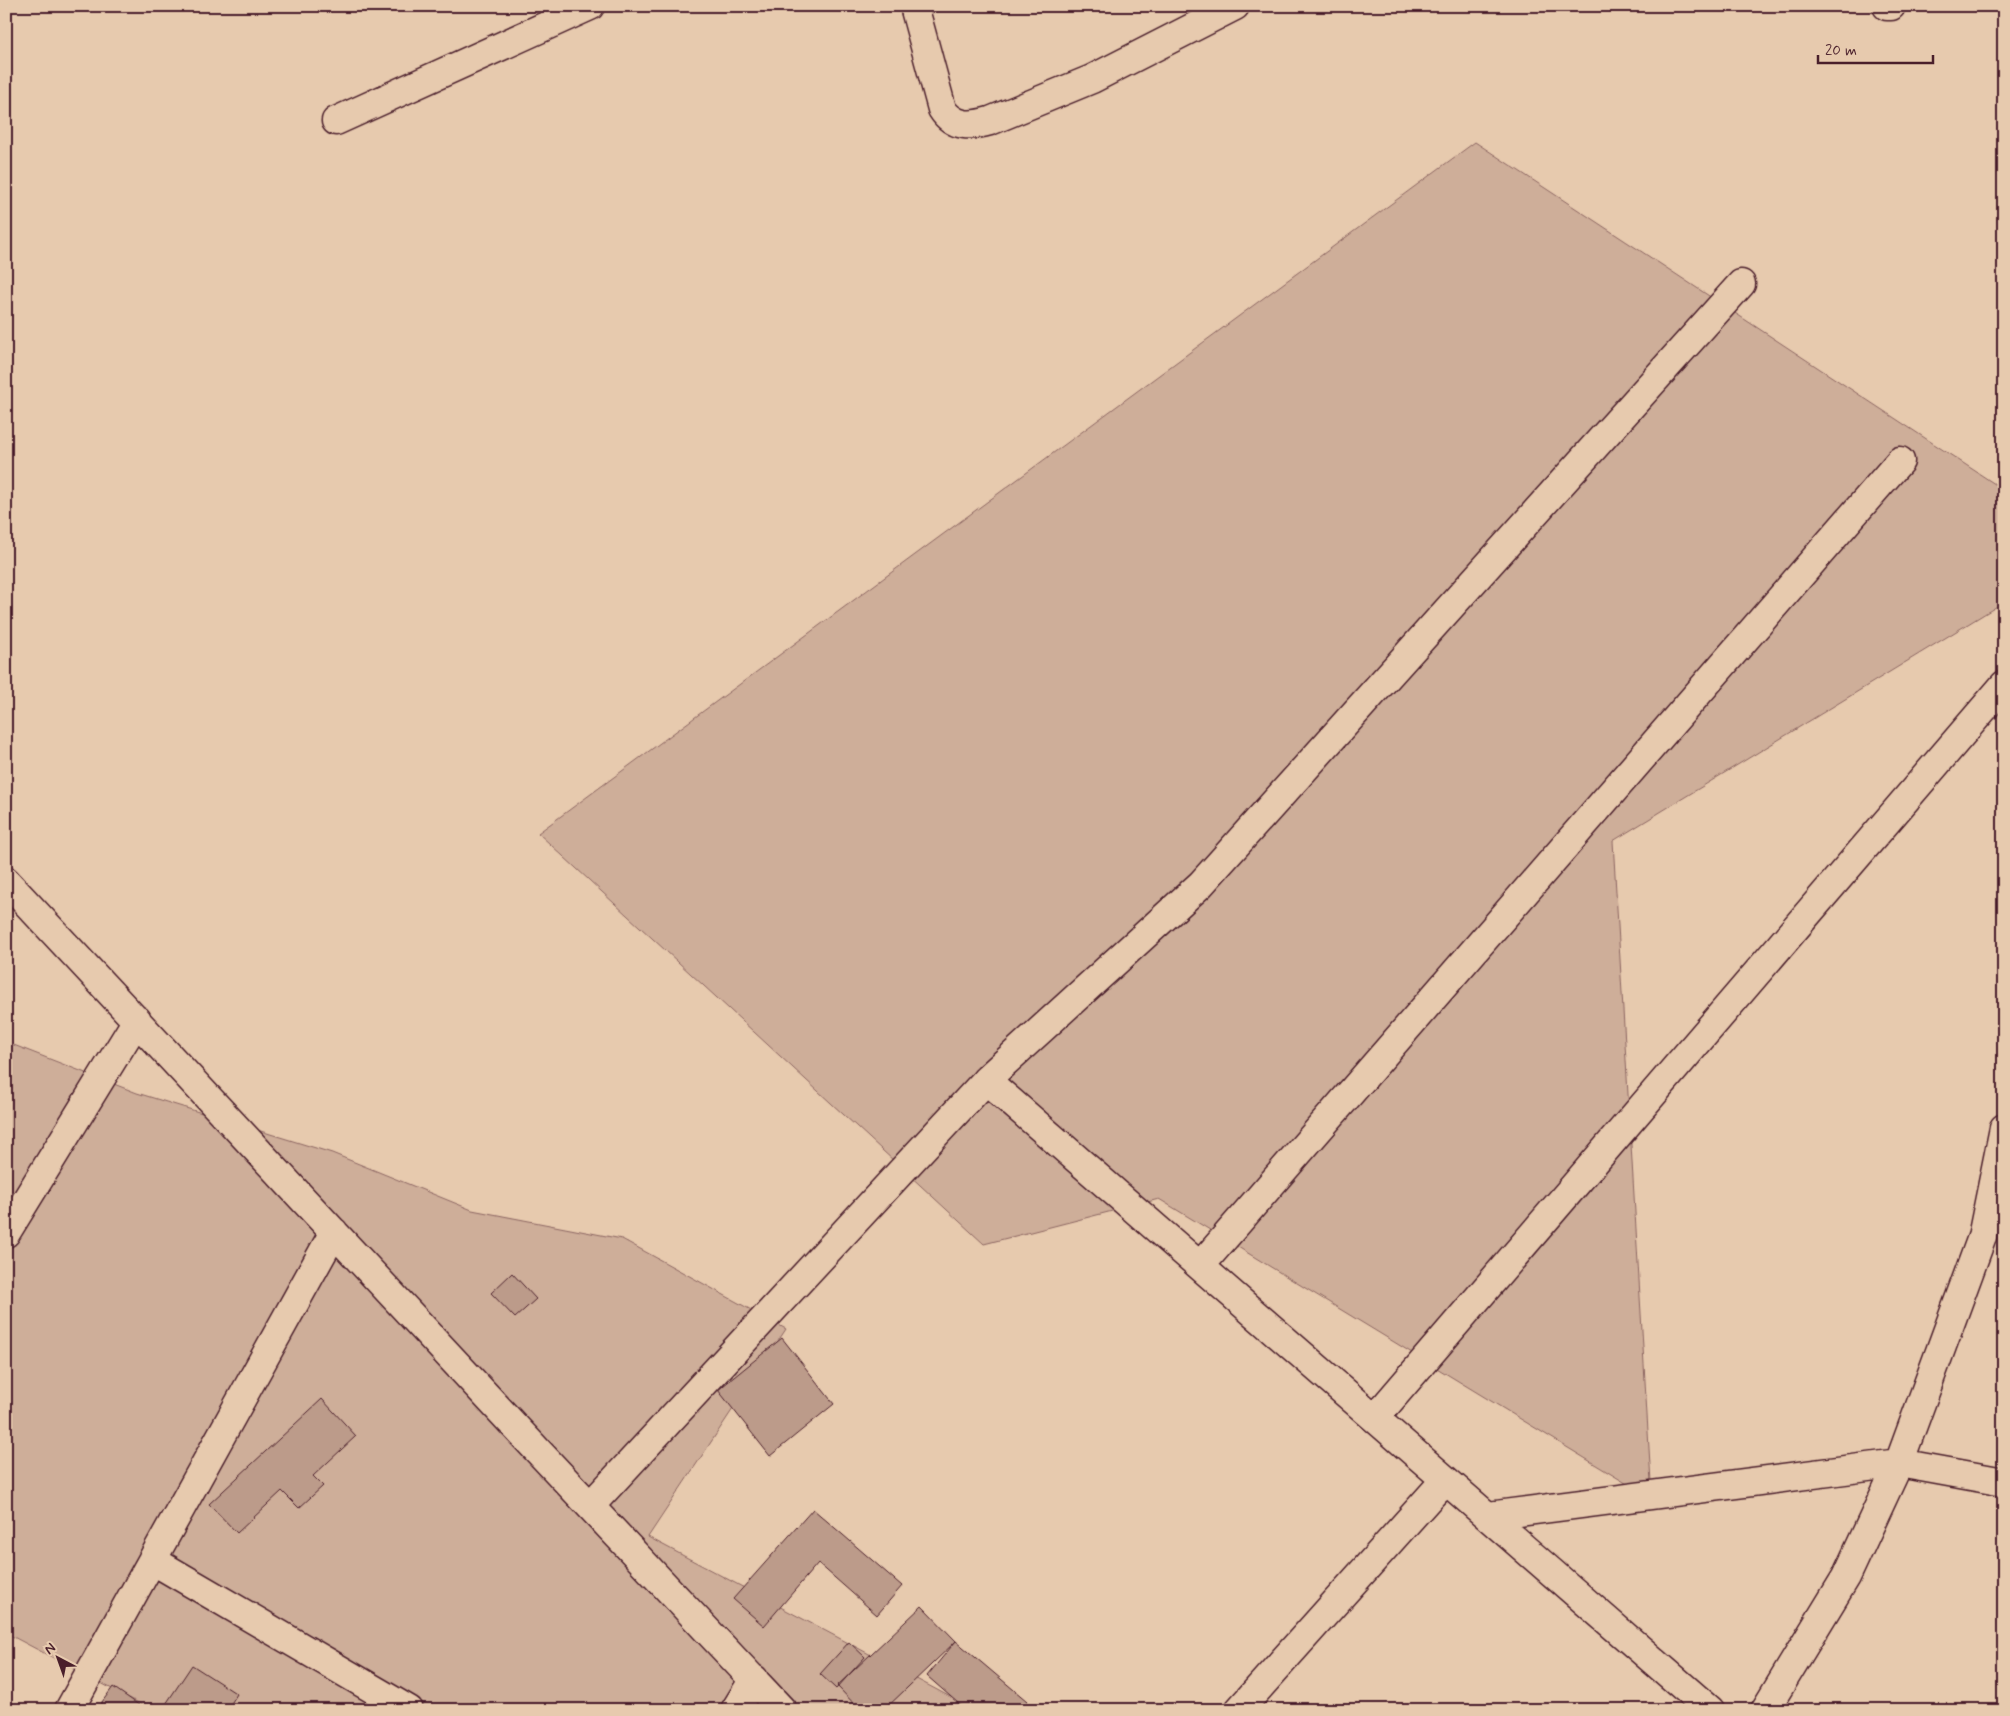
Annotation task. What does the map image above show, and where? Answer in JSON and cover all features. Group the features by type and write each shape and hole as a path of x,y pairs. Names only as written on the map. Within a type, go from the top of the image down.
{"street":[{"path":"336,121 590,6"},
{"path":"914,6 942,109 952,120 965,125 975,125 990,121 1092,79 1235,6"},
{"path":"590,1506 986,1080 1078,994 1201,884 1741,284"},
{"path":"1200,1266 1900,461"},
{"path":"1375,1418 2004,684"},
{"path":"6,881 782,1710"},
{"path":"6,1233 137,1020"},
{"path":"986,1080 1710,1710"},
{"path":"1765,1710 1846,1577 1899,1463 1982,1237 2004,1128"},
{"path":"69,1710 334,1232"},
{"path":"1488,1516 1899,1463 2004,1482"},
{"path":"1239,1710 1446,1480"},
{"path":"152,1560 408,1710"},
{"path":"735,1710 754,1679"}],"shaded area":[{"path":"1475,142 2004,490 2004,602 1613,841 1652,1499 1159,1199 984,1244 538,833"},
{"path":"6,1042 137,1093 332,1153 472,1210 622,1239 786,1329 648,1537 975,1710 152,1710 6,1633"}],"building":[{"path":"512,1273 536,1299 515,1318 491,1293"},
{"path":"782,1338 834,1404 770,1456 718,1390"},
{"path":"322,1399 356,1436 313,1476 323,1486 299,1508 282,1491 237,1533 209,1504"},
{"path":"813,1509 902,1586 877,1615 818,1563 764,1626 733,1599"},
{"path":"922,1606 956,1641 884,1710 860,1710 837,1686"},
{"path":"956,1641 1027,1701 1020,1710 966,1710 927,1676"},
{"path":"849,1642 865,1657 836,1689 820,1674"},
{"path":"192,1665 237,1694 227,1710 162,1710"},
{"path":"113,1687 146,1710 104,1710 99,1706"},
{"path":"6,1703 17,1710 6,1710"}]}
